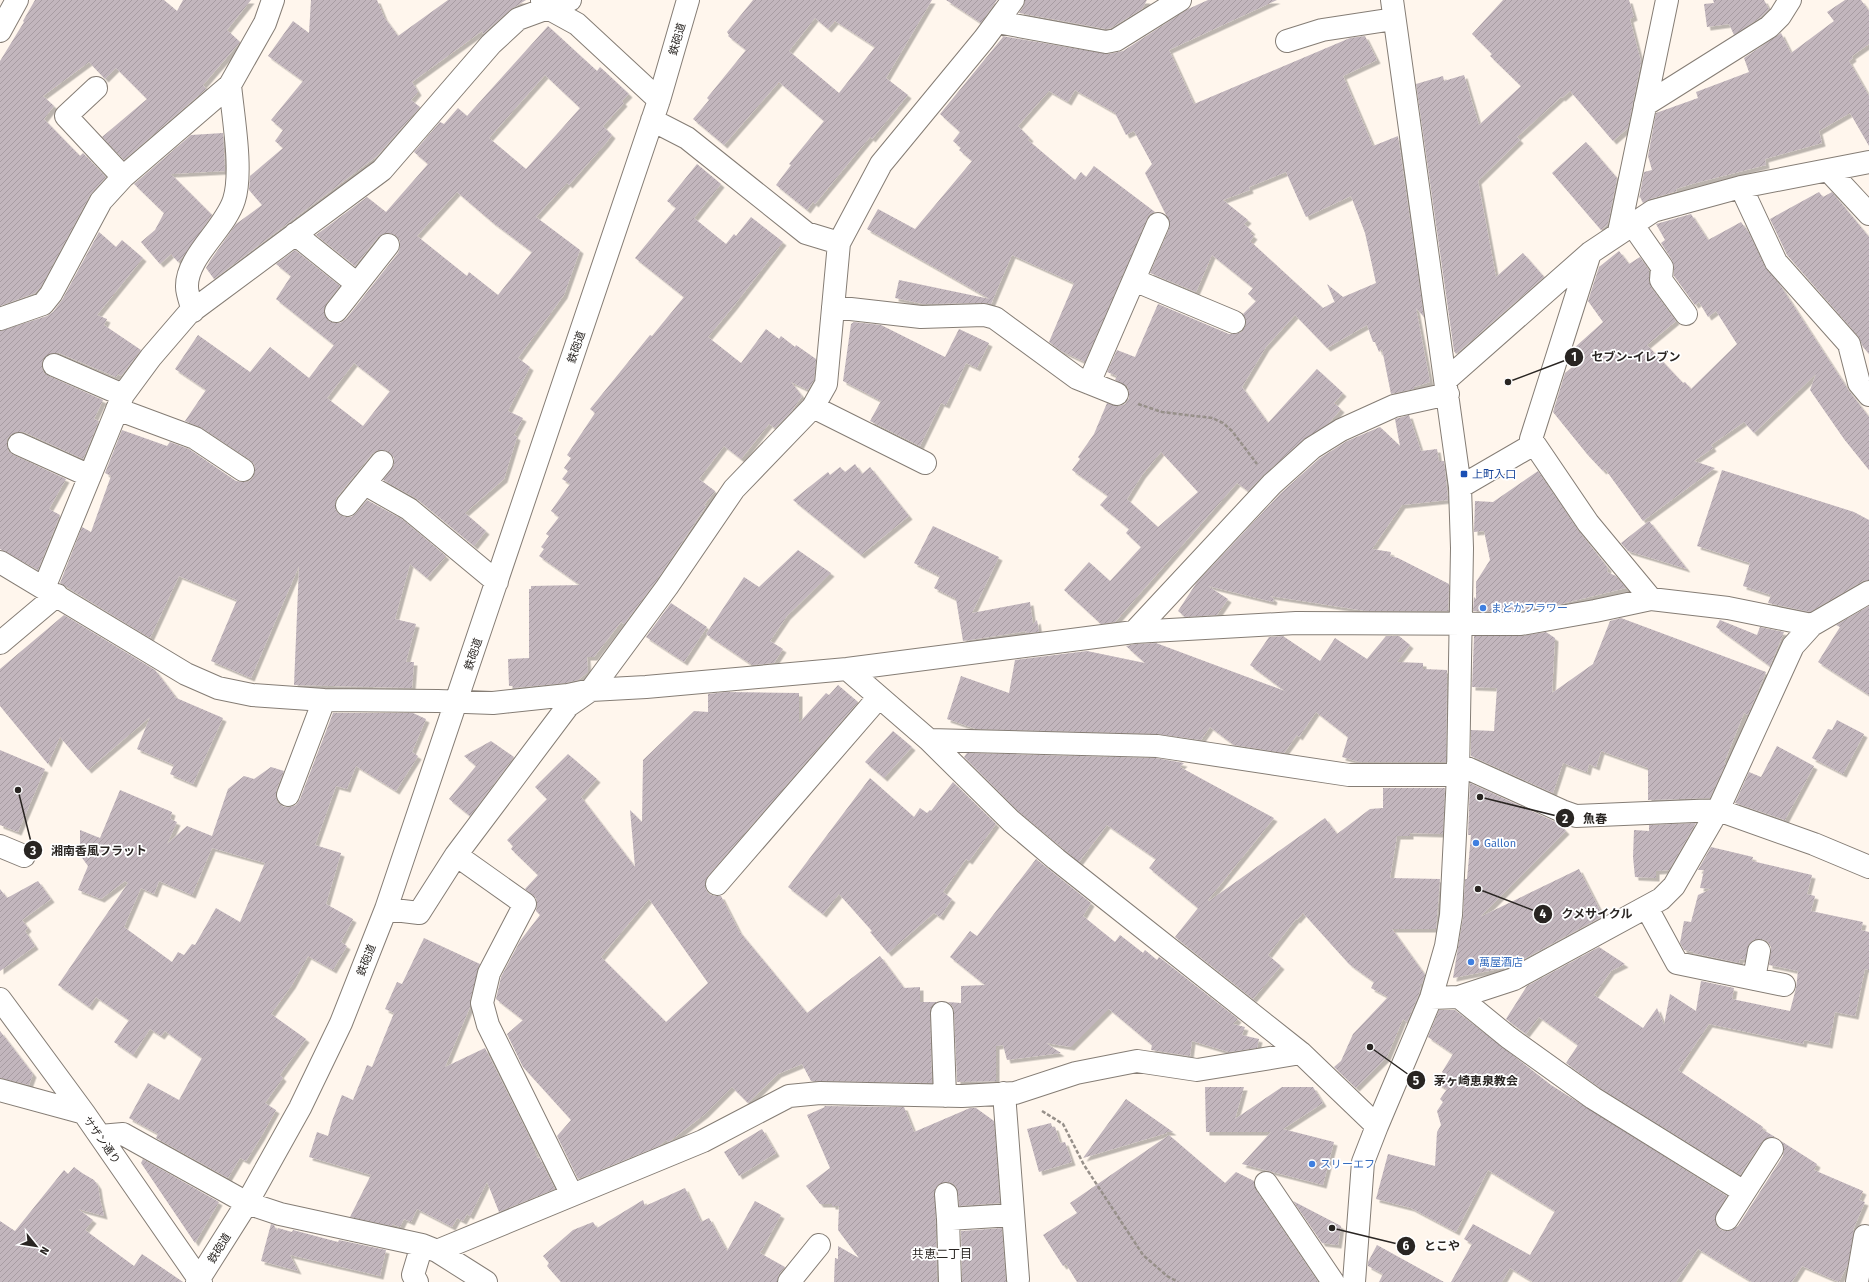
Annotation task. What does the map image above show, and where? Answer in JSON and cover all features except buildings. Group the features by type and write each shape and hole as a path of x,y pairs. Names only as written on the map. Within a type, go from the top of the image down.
{"street":[{"path":"0,31 17,0"},
{"path":"0,319 43,304 51,294 101,201 123,177 230,85 265,23 273,0"},
{"path":"0,643 51,592 90,476 120,402 151,357 193,310 382,170 491,44 518,19 544,4 570,0"},
{"name":"鉄砲道","path":"199,1281 247,1203 300,1108 341,1023 386,909 659,100 688,0"},
{"path":"386,909 419,913 456,855 568,706 591,690 667,587 734,489 813,407 826,384 839,243 881,164 997,22 1013,0"},
{"path":"997,22 1106,42 1116,40 1180,0"},
{"path":"1626,228 1645,105 1667,0"},
{"path":"1645,105 1769,27 1780,16 1790,0"},
{"path":"544,4 576,24 659,100"},
{"path":"1287,41 1393,10 1425,247 1447,387 1460,487 1462,548 1458,769 1451,915 1446,946 1431,998 1363,1162 1354,1282"},
{"path":"193,310 186,287 189,274 196,258 224,222 234,201 239,180 230,85"},
{"path":"96,88 66,116 123,177"},
{"path":"652,120 687,138 806,233 839,243"},
{"path":"1134,632 1272,484 1312,448 1341,430 1394,406 1447,387 1590,253 1626,228 1654,211 1741,187 1869,162"},
{"path":"1829,170 1869,214"},
{"path":"1741,187 1776,262 1849,344 1860,383 1869,395"},
{"path":"1089,383 1158,224"},
{"path":"1626,228 1662,267 1661,280 1686,314"},
{"path":"295,234 357,284"},
{"path":"336,311 388,245"},
{"path":"1590,253 1531,439 1588,523 1651,598"},
{"path":"1134,280 1234,322"},
{"path":"833,307 921,317 984,315 995,318 1077,378 1117,394"},
{"path":"54,365 120,402 195,438 244,470"},
{"path":"813,407 925,463"},
{"path":"19,444 90,476"},
{"path":"1460,487 1534,444"},
{"path":"347,505 382,462"},
{"path":"365,484 409,509 497,582"},
{"path":"0,562 186,674 218,688 252,696 324,700 493,703 568,695 591,690 646,687 847,669 1134,632 1296,623 1521,624 1595,611 1651,598 1728,608 1812,625"},
{"path":"1431,998 1459,998 1514,979 1661,900 1674,886 1718,810 1793,646 1812,625 1869,592"},
{"path":"847,669 929,740 1011,821 1056,859 1301,1053 1377,1126"},
{"path":"718,884 880,697"},
{"path":"288,795 324,700"},
{"path":"929,740 1157,746 1349,775 1458,769 1562,812 1576,816 1718,810 1814,844 1869,867"},
{"path":"0,846 24,856"},
{"path":"456,855 526,904 489,973 482,1003 488,1025 572,1195"},
{"path":"1647,908 1677,964 1784,985"},
{"path":"1754,979 1759,951"},
{"path":"1459,998 1508,1037 1593,1098 1744,1192"},
{"name":"サザン通り","path":"0,999 84,1113 199,1281"},
{"path":"942,1013 954,1096"},
{"path":"417,1282 413,1275 430,1248 572,1195 703,1141 789,1096 820,1093 954,1096 1009,1093 1076,1073 1137,1061 1197,1070 1301,1053"},
{"path":"0,1090 84,1113"},
{"path":"1009,1093 1013,1214 1018,1279"},
{"path":"100,1136 123,1134 247,1203 280,1214 430,1248 486,1282"},
{"path":"1727,1219 1772,1149"},
{"path":"1266,1183 1333,1282"},
{"path":"946,1194 950,1282"},
{"path":"948,1219 1013,1214"},
{"path":"1857,1282 1865,1236"},
{"path":"788,1282 819,1245"}],"path":[{"path":"1117,394 1119,398 1162,412 1212,418 1223,423 1232,431 1272,484"},
{"path":"1009,1093 1063,1124 1084,1165 1142,1255 1166,1276 1178,1282"}],"place":[{"name":"セブン-イレブン","path":"1508,382"},
{"name":"上町入口","path":"1464,474"},
{"name":"まどかフラワー","path":"1483,608"},
{"name":"湘南香風フラット","path":"18,790"},
{"name":"魚春","path":"1480,797"},
{"name":"Gallon","path":"1476,843"},
{"name":"クメサイクル","path":"1478,889"},
{"name":"萬屋酒店","path":"1471,962"},
{"name":"茅ヶ崎恵泉教会","path":"1370,1047"},
{"name":"スリーエフ","path":"1312,1164"},
{"name":"とこや","path":"1332,1228"}],"district":[{"name":"共恵二丁目","path":"942,1254"}]}
